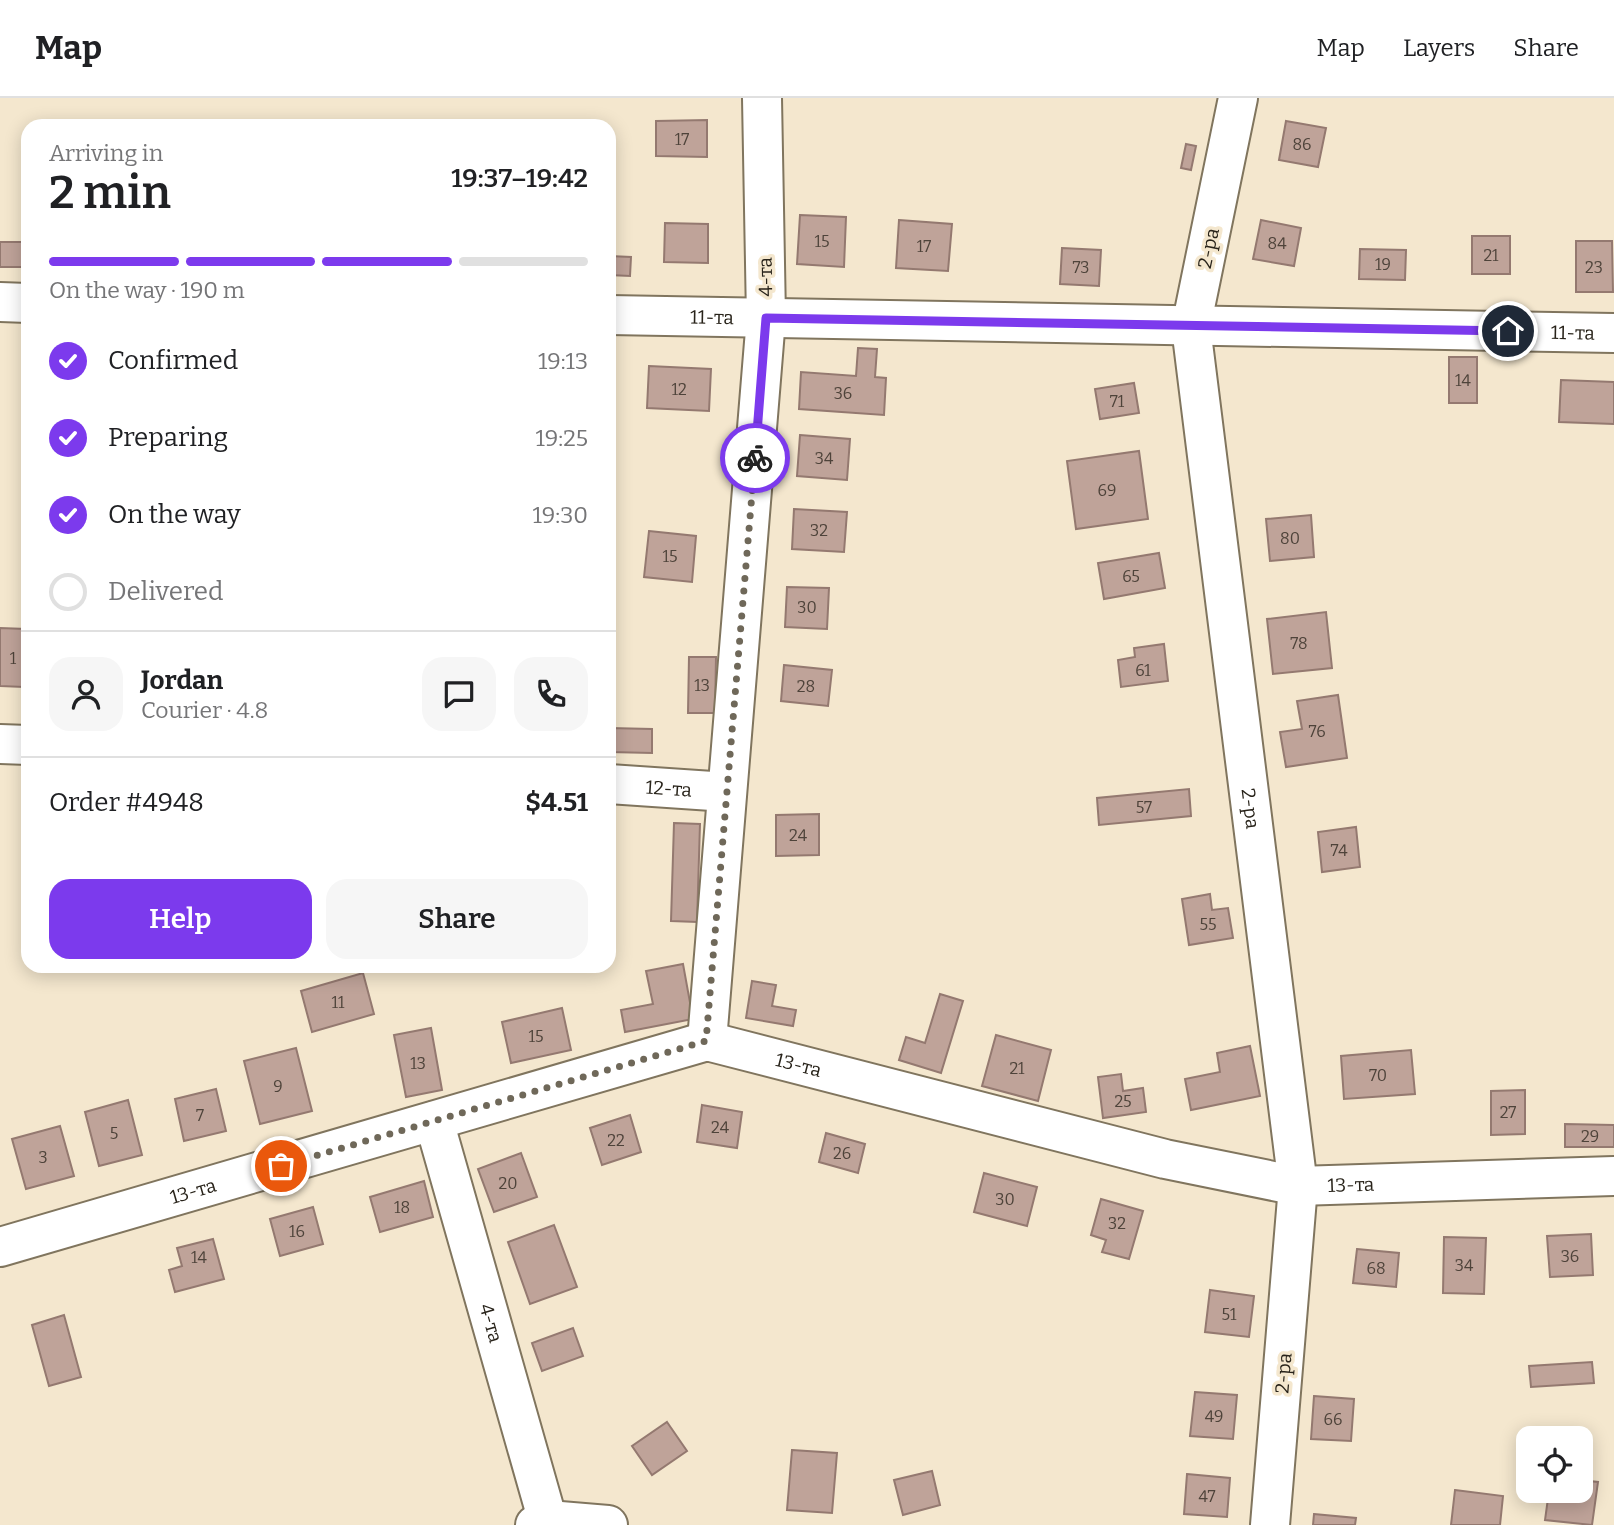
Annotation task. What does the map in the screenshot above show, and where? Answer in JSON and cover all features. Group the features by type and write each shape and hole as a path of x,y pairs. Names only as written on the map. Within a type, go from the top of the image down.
{"street":[{"name":"4-та","path":"706,1041 766,318 762,98"},
{"name":"2-ра","path":"1238,98 1191,327 1298,1186 1270,1525"},
{"path":"0,302 21,303"},
{"name":"11-та","path":"616,315 1614,333"},
{"path":"0,744 21,745"},
{"name":"12-та","path":"616,784 727,792"},
{"name":"13-та","path":"0,1247 706,1041 1165,1159 1298,1186 1614,1176"},
{"name":"4-та","path":"434,1121 544,1523"},
{"path":"544,1523 608,1525"}],"building":[{"path":"707,120 707,157 656,156 656,121"},
{"path":"1286,121 1326,128 1318,167 1279,160"},
{"path":"1186,144 1196,146 1191,170 1181,168"},
{"path":"800,215 846,217 844,267 797,264"},
{"path":"899,220 952,224 948,271 896,268"},
{"path":"1261,220 1301,228 1294,266 1253,259"},
{"path":"665,223 708,224 708,263 664,262"},
{"path":"1472,236 1510,236 1510,274 1472,274"},
{"path":"1576,241 1612,241 1613,292 1576,292"},
{"path":"0,242 21,242 21,267 0,267"},
{"path":"1062,248 1101,250 1099,286 1060,284"},
{"path":"1360,249 1406,250 1405,280 1359,279"},
{"path":"616,256 631,257 630,276 616,275"},
{"path":"858,348 877,349 875,377 886,378 884,415 799,409 801,372 856,376"},
{"path":"1449,357 1477,357 1477,403 1449,403"},
{"path":"649,366 711,369 709,411 647,408"},
{"path":"1561,380 1614,382 1614,424 1559,422"},
{"path":"1134,383 1139,413 1100,419 1095,389"},
{"path":"800,435 850,439 847,480 797,476"},
{"path":"1139,451 1148,519 1076,529 1067,461"},
{"path":"794,509 847,512 844,552 792,549"},
{"path":"1311,515 1314,557 1270,561 1266,519"},
{"path":"649,531 696,536 692,582 644,577"},
{"path":"1159,553 1165,588 1104,599 1098,563"},
{"path":"787,587 829,588 827,629 785,627"},
{"path":"1326,612 1332,668 1273,674 1267,619"},
{"path":"0,628 21,629 21,687 0,686"},
{"path":"1164,644 1168,681 1121,687 1118,660 1135,657 1134,648"},
{"path":"689,657 716,657 715,713 688,713"},
{"path":"784,665 832,670 828,706 781,701"},
{"path":"1338,695 1347,758 1286,767 1280,732 1302,729 1297,701"},
{"path":"616,728 652,729 652,753 616,752"},
{"path":"1189,789 1191,816 1099,825 1097,798"},
{"path":"819,814 819,855 776,856 776,815"},
{"path":"674,823 700,824 697,922 671,921"},
{"path":"1356,827 1360,867 1322,872 1318,832"},
{"path":"1210,894 1212,910 1228,908 1233,938 1189,945 1182,899"},
{"path":"683,964 693,1019 625,1032 621,1010 653,1004 646,971"},
{"path":"363,973 374,1014 312,1032 301,991"},
{"path":"752,981 776,985 772,1006 796,1010 793,1026 746,1018"},
{"path":"940,994 963,1001 941,1073 899,1060 906,1037 925,1043"},
{"path":"562,1008 571,1050 511,1063 502,1022"},
{"path":"431,1028 442,1090 406,1097 394,1035"},
{"path":"996,1035 1051,1050 1038,1101 982,1086"},
{"path":"1250,1046 1260,1096 1191,1110 1185,1079 1220,1072 1217,1053"},
{"path":"296,1048 312,1111 260,1124 244,1061"},
{"path":"1411,1050 1415,1094 1344,1099 1341,1056"},
{"path":"1121,1074 1123,1091 1143,1088 1146,1112 1103,1118 1098,1077"},
{"path":"216,1089 226,1131 184,1141 175,1099"},
{"path":"1525,1090 1525,1134 1491,1135 1491,1091"},
{"path":"128,1100 142,1155 99,1166 85,1112"},
{"path":"702,1105 742,1112 737,1148 697,1142"},
{"path":"630,1115 641,1152 602,1165 590,1128"},
{"path":"1565,1124 1614,1125 1614,1147 1565,1147"},
{"path":"60,1126 74,1176 26,1189 12,1139"},
{"path":"826,1133 865,1144 858,1173 819,1162"},
{"path":"521,1153 537,1197 494,1212 478,1169"},
{"path":"984,1173 1037,1187 1027,1226 974,1212"},
{"path":"424,1181 433,1217 380,1232 370,1197"},
{"path":"1101,1199 1143,1211 1129,1259 1102,1252 1106,1240 1091,1235"},
{"path":"313,1207 323,1244 280,1256 270,1219"},
{"path":"554,1225 577,1287 530,1304 508,1242"},
{"path":"1591,1234 1593,1275 1550,1277 1547,1236"},
{"path":"1444,1237 1486,1238 1484,1294 1443,1293"},
{"path":"213,1239 224,1279 175,1292 169,1270 182,1266 177,1248"},
{"path":"1357,1249 1399,1253 1396,1287 1353,1283"},
{"path":"1210,1290 1254,1296 1249,1337 1205,1332"},
{"path":"64,1315 81,1377 49,1386 32,1325"},
{"path":"573,1328 583,1356 542,1371 532,1343"},
{"path":"1592,1362 1594,1383 1531,1387 1529,1366"},
{"path":"1195,1392 1237,1395 1233,1439 1190,1436"},
{"path":"1314,1396 1354,1399 1351,1441 1311,1439"},
{"path":"667,1422 687,1451 652,1475 632,1446"},
{"path":"792,1450 837,1453 832,1513 787,1510"},
{"path":"932,1471 940,1505 903,1515 894,1480"},
{"path":"1187,1474 1230,1478 1227,1517 1184,1514"},
{"path":"1593,1481 1598,1482 1592,1525 1545,1520 1547,1503 1593,1503"},
{"path":"1455,1490 1503,1496 1500,1525 1451,1525"},
{"path":"1314,1514 1356,1518 1355,1525 1313,1525"}],"way so far":[{"path":"281,1166 706,1041 755,458"}],"route":[{"path":"755,458 766,318 1508,331"}]}
